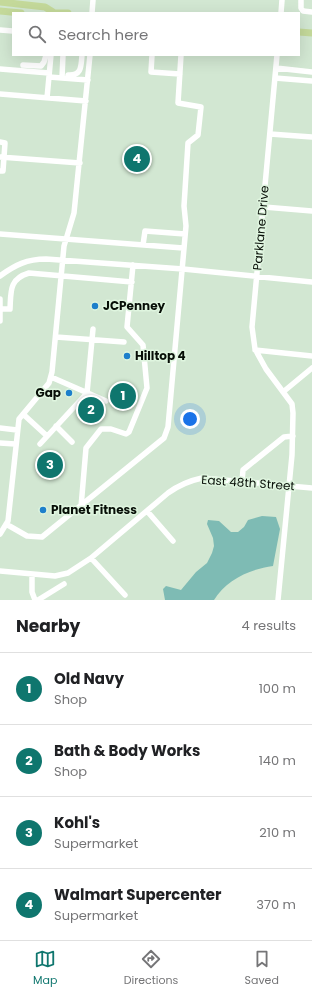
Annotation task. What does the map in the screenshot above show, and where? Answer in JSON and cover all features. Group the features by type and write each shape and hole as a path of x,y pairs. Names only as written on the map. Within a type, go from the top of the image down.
{"main road":[{"path":"0,2 36,3 45,6 51,12"},
{"path":"0,11 12,13"},
{"path":"300,32 312,33"}],"street":[{"path":"92,12 93,0"},
{"path":"281,12 282,0"},
{"path":"301,0 300,8 303,11 312,12"},
{"path":"0,30 12,31"},
{"path":"23,65 40,66 44,62 46,56"},
{"path":"47,98 51,56"},
{"path":"62,76 63,56"},
{"path":"62,76 72,75 79,72 81,69 82,56"},
{"path":"0,534 7,522 16,430 19,419 49,383 51,377 63,260 66,240 74,213 90,56"},
{"path":"152,56 151,72 180,74"},
{"path":"0,520 7,522 27,536 42,537 81,507 164,438 171,412 183,269 185,234 184,206 188,143 198,135 201,107 178,103 181,56"},
{"name":"Parklane Drive","path":"277,56 252,327 255,350 292,404 289,486 278,600"},
{"path":"276,68 312,72"},
{"path":"0,69 88,80"},
{"path":"275,78 312,81"},
{"path":"0,94 86,101"},
{"path":"270,134 312,137"},
{"path":"0,142 5,143 2,157 3,171 0,171"},
{"path":"2,157 80,163"},
{"path":"264,207 312,211"},
{"path":"143,245 145,230 185,234"},
{"path":"0,234 184,248"},
{"path":"0,276 22,262 32,259 183,269 312,282"},
{"path":"81,507 86,448 101,429 105,428 126,434 129,432 148,388 143,345 127,327 133,265"},
{"path":"1,309 10,309 12,286 20,276 29,273 132,282"},
{"path":"0,299 0,321"},
{"path":"40,444 87,393 93,329"},
{"path":"56,337 124,342"},
{"path":"255,350 312,356"},
{"path":"283,392 312,368"},
{"path":"51,377 106,401"},
{"path":"23,414 47,436"},
{"path":"56,426 72,442"},
{"path":"0,428 16,430"},
{"path":"242,481 243,470 284,437 292,436"},
{"path":"0,443 15,444"},
{"name":"East 48th Street","path":"0,571 55,576 68,573 91,558 181,484 192,480 202,478 312,488"},
{"path":"147,511 173,541"},
{"path":"91,558 124,594"},
{"path":"32,574 32,592 35,600"},
{"path":"38,600 64,584"}],"water":[{"path":"262,516 276,517 280,529 273,566 247,573 232,581 214,600 165,600 163,589 166,586 181,590 196,572 207,563 214,546 213,538 207,524 208,520 219,521 231,532 238,532 244,527 248,520"}],"place":[{"name":"Walmart Supercenter","path":"137,159"},
{"name":"JCPenney","path":"95,306"},
{"name":"Hilltop 4","path":"127,356"},
{"name":"Gap","path":"69,393"},
{"name":"Old Navy","path":"123,396"},
{"name":"Bath & Body Works","path":"91,410"},
{"name":"Kohl's","path":"50,465"},
{"name":"Planet Fitness","path":"43,510"}]}
